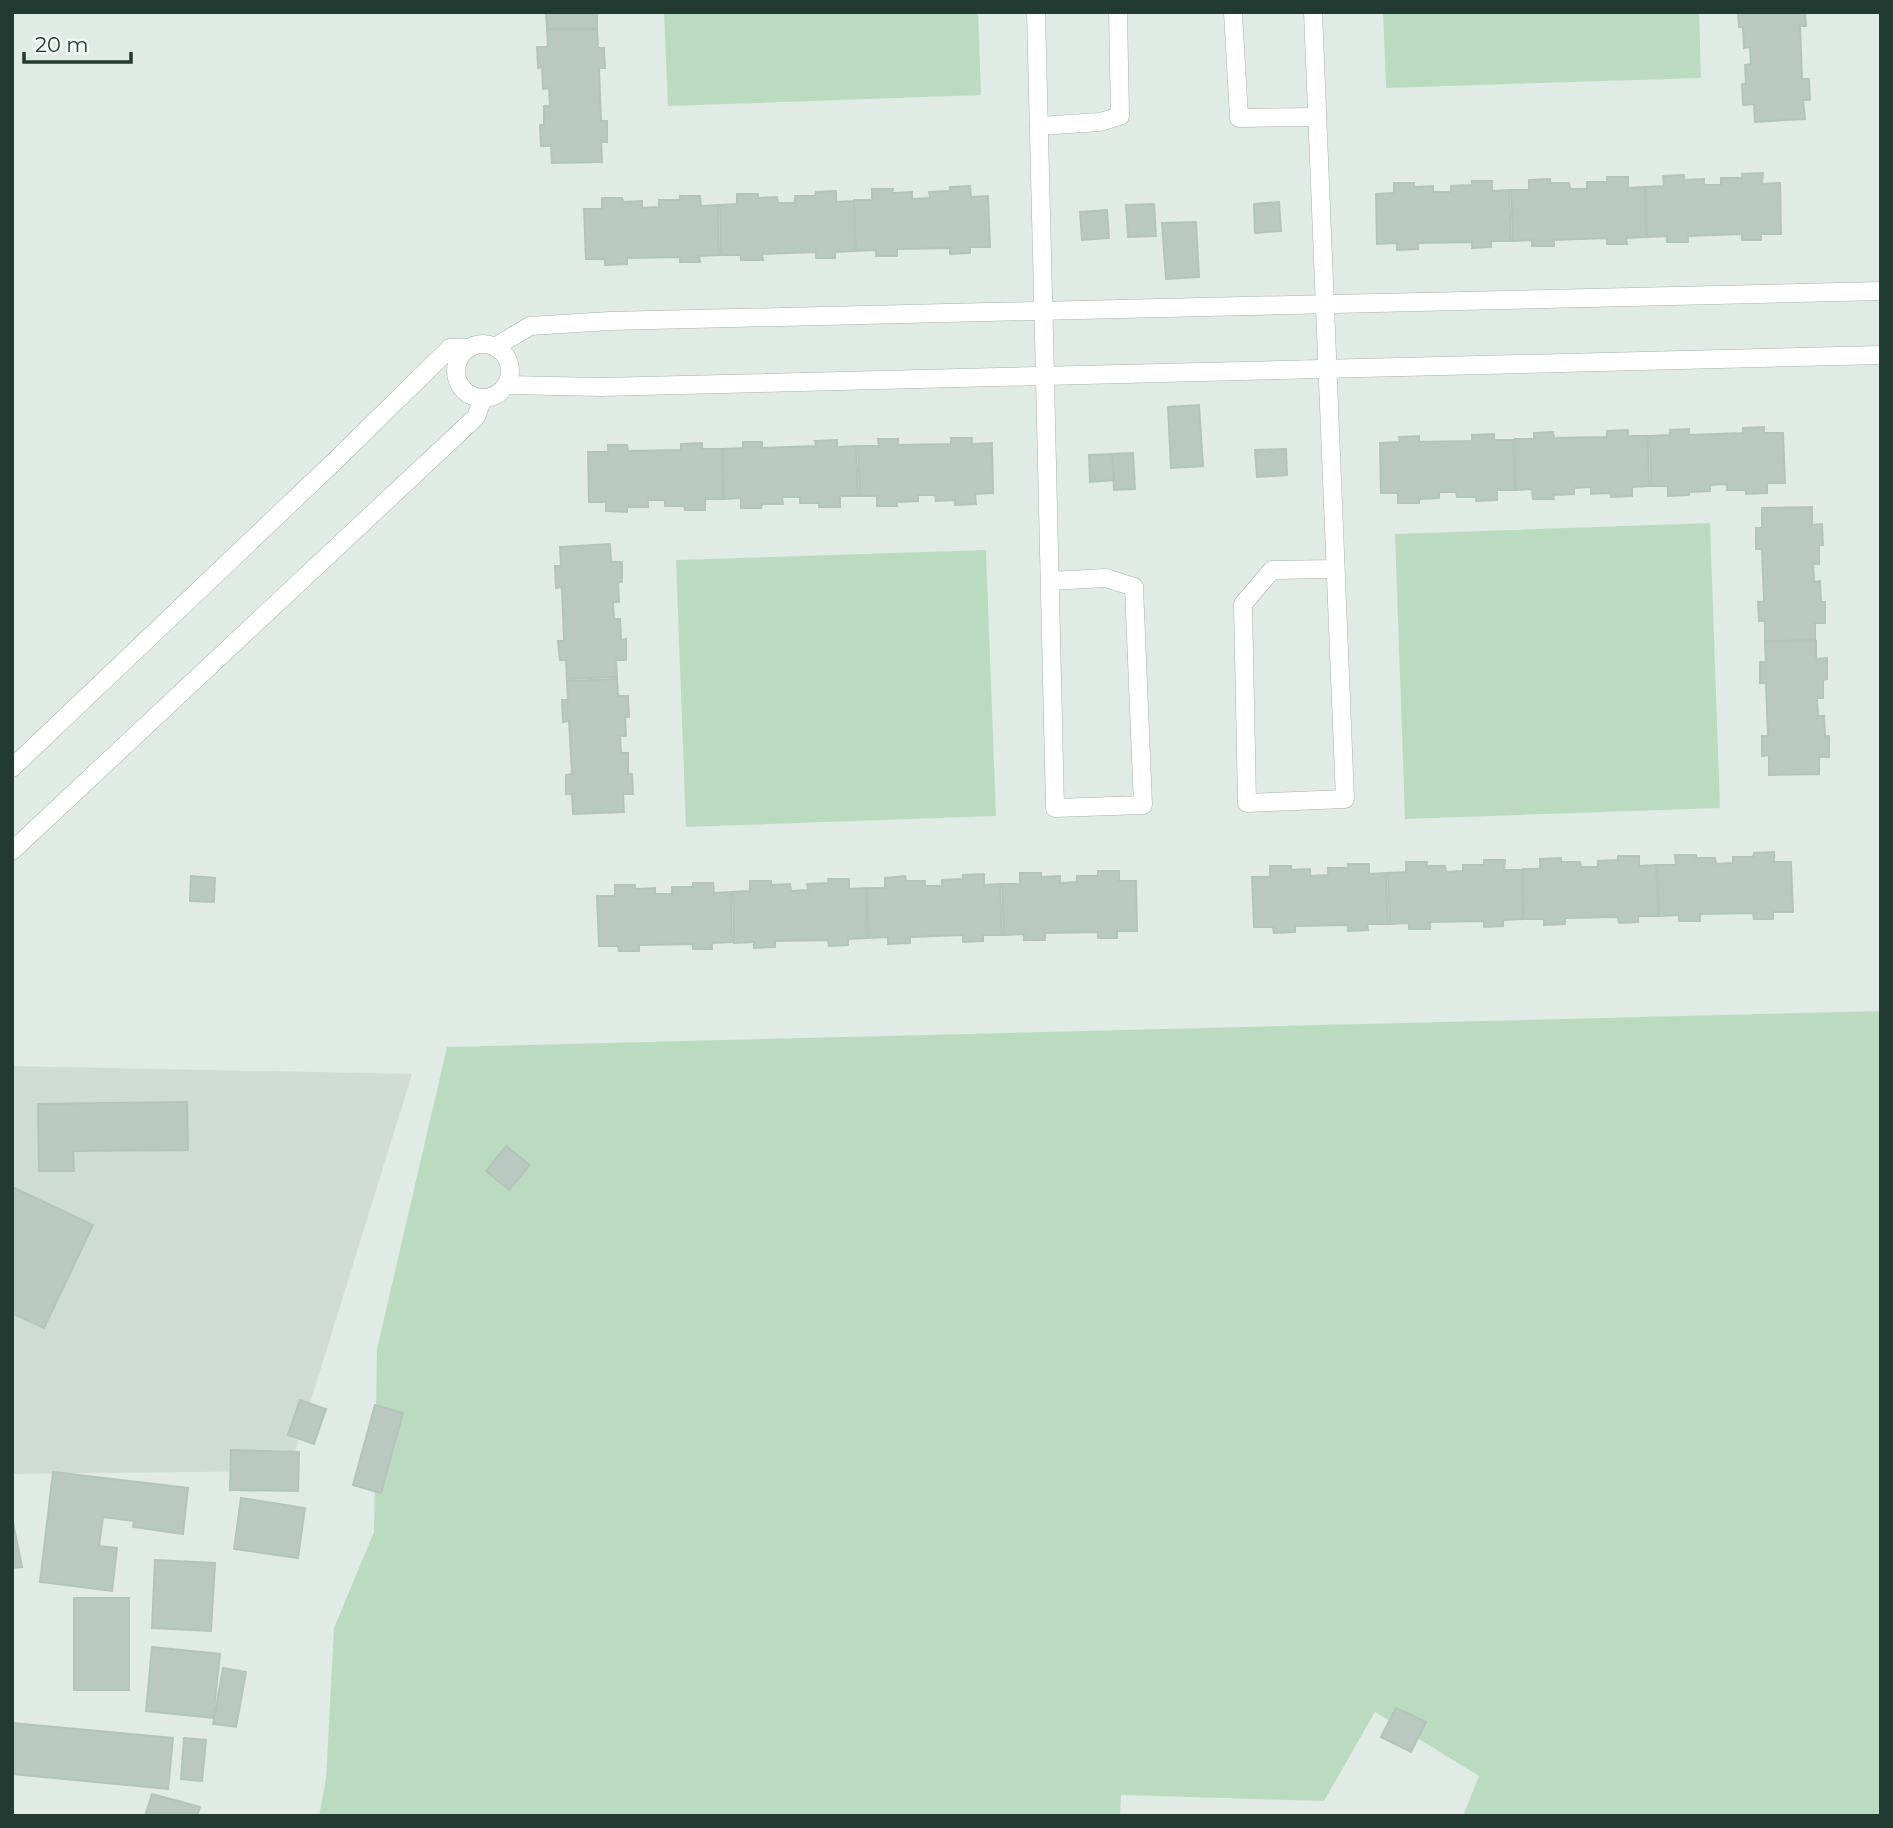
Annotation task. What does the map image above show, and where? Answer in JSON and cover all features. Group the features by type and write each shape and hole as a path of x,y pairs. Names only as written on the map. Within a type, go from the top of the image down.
{"lane":[{"path":"1036,12 1055,808 1143,805 1134,587 1106,578 1050,581"},
{"path":"1039,127 1100,122 1120,116 1118,12"},
{"path":"1233,12 1239,118 1317,117"},
{"path":"1313,12 1345,799 1247,803 1243,604 1272,570 1335,569"},
{"path":"495,347 530,326 610,321 1881,290"},
{"path":"12,768 450,348 487,345 502,352 510,368 506,385 500,392 483,398 466,393 457,379 458,361 469,348"},
{"path":"506,385 601,387 1881,355"},
{"path":"12,851 476,417 483,398"}],"shaded area":[{"path":"12,1066 412,1074 289,1471 12,1474"}],"green space":[{"path":"664,12 978,12 981,95 668,106"},
{"path":"1383,12 1699,12 1701,78 1386,88"},
{"path":"1710,523 1720,808 1405,819 1395,534"},
{"path":"986,550 996,816 686,827 676,560"},
{"path":"1881,1011 1881,1816 1463,1816 1479,1776 1375,1712 1324,1801 1121,1795 1120,1816 319,1816 326,1779 334,1628 374,1532 377,1349 447,1047"}],"building":[{"path":"546,12 597,12 597,28 547,29"},
{"path":"1738,12 1805,12 1806,26 1800,26 1802,79 1809,79 1810,100 1803,100 1805,119 1755,122 1754,104 1743,105 1745,65 1751,64 1750,47 1744,48 1743,27 1739,27"},
{"path":"597,29 598,48 604,48 605,68 599,68 601,121 607,121 607,142 601,142 602,162 552,163 551,146 541,146 540,125 544,125 544,106 550,106 549,88 543,89 542,67 538,68 537,47 548,47 547,30"},
{"path":"1763,173 1762,184 1780,183 1781,234 1761,234 1761,240 1742,240 1742,234 1688,236 1688,242 1667,242 1667,236 1647,237 1646,187 1664,186 1663,176 1684,175 1684,180 1704,179 1704,185 1721,185 1721,178 1742,178 1742,174"},
{"path":"1607,177 1628,177 1628,188 1645,187 1646,237 1626,238 1627,244 1607,244 1607,238 1554,240 1554,246 1532,246 1532,240 1513,241 1511,190 1529,190 1529,180 1550,179 1550,183 1569,183 1570,189 1587,189 1587,182 1607,182"},
{"path":"1472,181 1492,181 1492,191 1509,190 1511,241 1491,241 1491,247 1472,248 1472,242 1418,243 1418,249 1397,250 1397,243 1377,244 1376,194 1394,193 1394,183 1414,183 1414,187 1433,186 1433,192 1451,192 1451,186 1472,185"},
{"path":"970,186 971,197 988,196 990,247 970,247 970,253 950,254 950,248 897,249 897,256 876,256 876,250 856,251 854,200 872,200 872,189 893,189 892,193 912,192 912,199 930,198 929,192 950,191 950,187"},
{"path":"836,191 836,202 854,201 855,251 835,252 835,258 816,258 816,252 762,254 763,260 741,260 741,255 721,255 720,205 737,204 737,194 758,194 758,198 777,197 778,203 795,203 795,196 815,196 816,192"},
{"path":"680,196 700,196 701,206 718,205 719,255 699,256 700,262 680,262 680,257 627,258 627,264 605,265 605,259 586,259 584,209 602,209 602,198 622,198 623,202 642,201 642,208 659,207 659,200 680,200"},
{"path":"1279,202 1281,231 1255,233 1254,204"},
{"path":"1154,204 1156,236 1128,237 1126,205"},
{"path":"1107,210 1109,238 1082,240 1080,212"},
{"path":"1196,222 1199,277 1166,279 1162,223"},
{"path":"1199,405 1203,466 1171,468 1168,407"},
{"path":"1764,427 1764,433 1783,433 1785,483 1767,483 1767,493 1746,494 1746,490 1727,490 1727,484 1710,485 1710,491 1668,496 1668,486 1651,486 1650,436 1670,435 1670,430 1689,429 1689,435 1743,433 1743,428"},
{"path":"1628,430 1628,436 1648,436 1649,486 1632,487 1632,496 1591,494 1591,487 1574,488 1574,494 1553,495 1554,499 1533,499 1532,489 1516,490 1515,439 1534,439 1534,433 1553,432 1554,438 1607,437 1607,431"},
{"path":"1494,434 1494,440 1513,440 1515,490 1497,490 1497,500 1476,501 1476,497 1457,497 1456,492 1439,492 1439,498 1419,499 1419,503 1398,503 1398,493 1381,493 1380,443 1400,442 1399,437 1419,436 1419,442 1472,441 1472,435"},
{"path":"951,438 972,438 972,444 992,443 993,493 975,494 976,504 955,505 955,500 936,501 935,495 918,495 918,501 897,502 897,506 877,506 877,496 860,496 858,446 879,446 878,439 898,439 898,445 951,444"},
{"path":"837,440 837,447 856,446 858,496 840,496 840,507 819,507 819,503 800,503 800,497 782,497 783,504 741,508 741,498 724,499 723,449 743,448 743,442 762,442 762,448 816,446 815,441"},
{"path":"702,443 702,449 722,449 723,499 705,499 705,510 685,510 684,506 665,506 665,500 648,500 648,507 627,507 627,512 606,511 606,502 589,502 588,452 608,452 608,445 627,445 628,451 681,450 681,444"},
{"path":"1286,449 1287,475 1257,477 1255,450"},
{"path":"1133,453 1135,489 1114,490 1112,454"},
{"path":"1112,454 1114,480 1090,482 1089,455"},
{"path":"1812,507 1812,525 1822,524 1823,545 1819,545 1819,564 1813,564 1814,582 1820,581 1821,602 1825,602 1825,623 1815,623 1815,640 1765,641 1765,621 1759,621 1758,602 1764,602 1762,549 1756,549 1756,528 1762,528 1762,508"},
{"path":"610,544 611,562 622,562 622,582 618,582 619,602 613,602 614,619 620,619 621,640 626,639 626,660 616,660 617,677 567,679 566,660 560,660 558,641 564,641 562,587 556,588 555,566 561,566 560,547"},
{"path":"1816,641 1816,659 1827,658 1823,698 1817,698 1818,716 1824,716 1825,736 1829,736 1829,757 1819,757 1819,774 1769,775 1769,755 1762,756 1762,736 1768,736 1766,683 1760,683 1760,662 1766,662 1765,642"},
{"path":"617,679 618,696 628,696 626,736 620,736 621,753 628,753 628,774 632,774 633,794 623,794 624,812 573,814 572,794 566,794 566,775 572,774 569,721 563,722 562,700 568,700 567,681"},
{"path":"1774,852 1774,862 1791,862 1793,912 1773,912 1773,919 1754,919 1753,913 1700,914 1700,921 1679,921 1679,915 1659,916 1658,865 1676,865 1675,855 1715,858 1716,864 1733,863 1733,857 1753,857 1754,853"},
{"path":"1618,856 1639,856 1639,866 1656,865 1658,916 1638,916 1638,922 1619,923 1618,917 1565,918 1565,924 1544,925 1544,919 1524,919 1523,869 1540,869 1540,859 1561,858 1561,862 1580,862 1581,867 1598,867 1598,861 1618,860"},
{"path":"1484,860 1505,860 1504,870 1522,870 1523,919 1503,920 1503,926 1484,927 1484,921 1430,922 1430,929 1409,929 1409,923 1390,924 1388,873 1406,872 1406,862 1427,862 1426,866 1445,866 1446,872 1463,871 1463,865 1484,865"},
{"path":"1348,864 1369,864 1369,874 1386,873 1388,924 1367,924 1368,930 1348,931 1348,925 1295,926 1295,932 1274,933 1273,927 1254,927 1252,877 1270,877 1270,866 1291,866 1291,870 1310,869 1310,876 1328,875 1328,868 1348,868"},
{"path":"1098,871 1119,871 1119,881 1136,881 1137,931 1117,931 1117,938 1098,938 1098,932 1045,933 1045,940 1024,940 1024,934 1004,935 1002,884 1020,884 1020,873 1041,873 1041,877 1060,876 1060,883 1077,882 1077,876 1098,876"},
{"path":"984,874 984,885 1000,884 1002,935 983,935 983,941 963,942 963,935 910,937 910,943 888,944 888,937 869,938 867,888 885,888 885,878 905,876 906,881 925,881 925,886 942,886 942,880"},
{"path":"191,876 215,878 214,902 190,901"},
{"path":"828,879 849,879 849,889 866,888 867,938 848,939 848,945 829,946 828,940 775,941 775,947 754,948 754,942 734,943 733,892 750,891 750,881 771,881 771,885 790,884 791,891 808,890 807,884 829,883"},
{"path":"693,883 713,883 714,893 731,892 732,942 712,943 712,949 693,949 693,944 639,945 639,951 619,951 618,946 599,946 597,896 615,896 615,885 635,885 635,889 655,888 655,894 672,894 672,887 693,887"},
{"path":"187,1102 188,1150 73,1151 74,1171 39,1171 38,1104"},
{"path":"506,1146 530,1165 509,1190 486,1171"},
{"path":"12,1187 93,1225 44,1328 12,1313"},
{"path":"300,1400 326,1409 314,1444 288,1435"},
{"path":"375,1405 403,1413 381,1493 353,1485"},
{"path":"231,1450 299,1452 298,1491 230,1490"},
{"path":"53,1472 188,1488 183,1534 133,1527 134,1521 103,1517 99,1546 117,1548 112,1591 40,1582"},
{"path":"241,1498 305,1508 298,1558 234,1549"},
{"path":"13,1522 22,1567 12,1568"},
{"path":"155,1560 215,1563 211,1631 152,1628"},
{"path":"74,1598 129,1598 129,1690 74,1690"},
{"path":"152,1647 220,1654 213,1718 146,1711"},
{"path":"223,1668 246,1672 236,1727 213,1724"},
{"path":"1396,1708 1426,1722 1411,1752 1381,1737"},
{"path":"12,1723 173,1738 168,1789 12,1774"},
{"path":"184,1738 206,1740 202,1781 181,1779"},
{"path":"152,1794 200,1807 197,1816 145,1816"}]}
